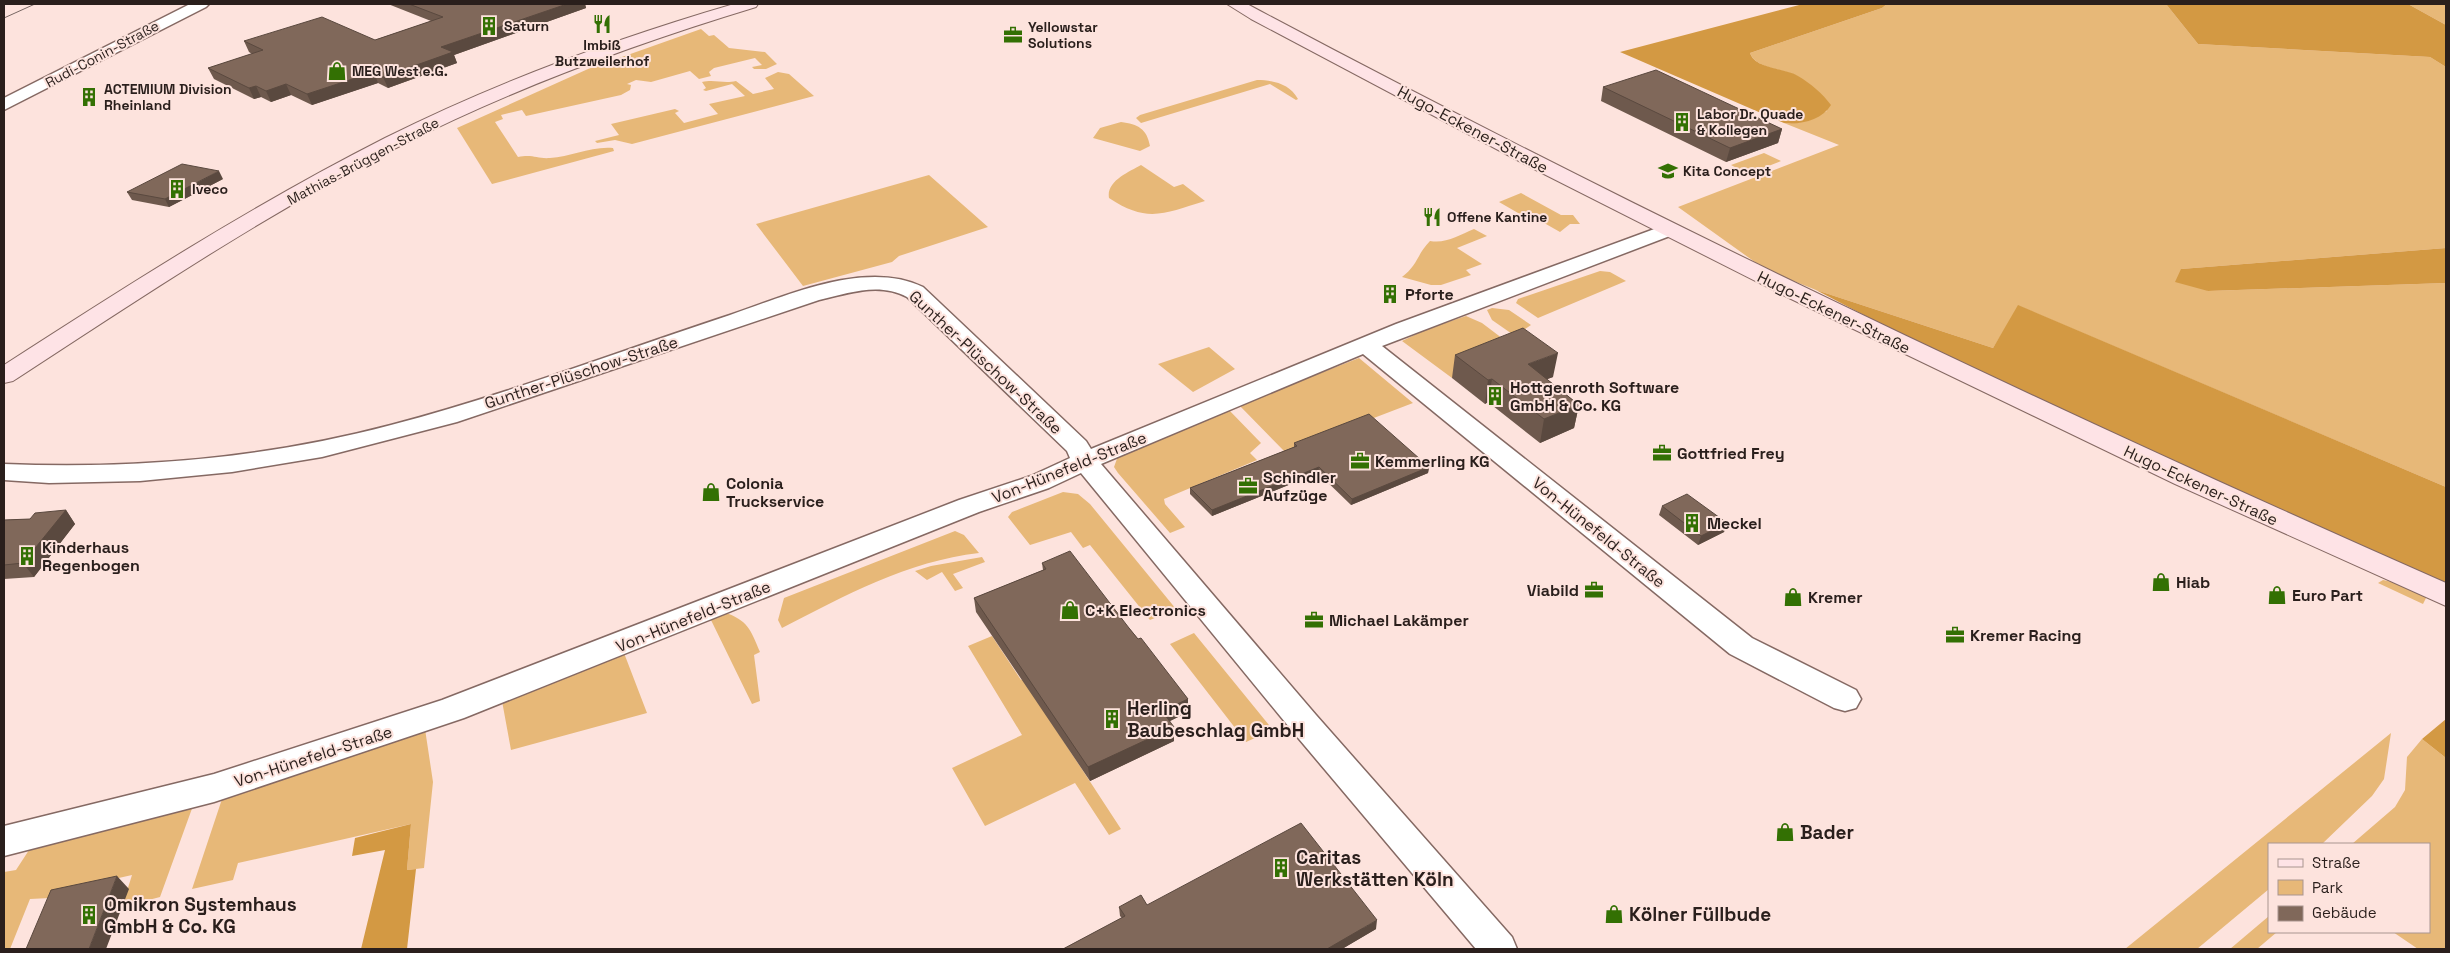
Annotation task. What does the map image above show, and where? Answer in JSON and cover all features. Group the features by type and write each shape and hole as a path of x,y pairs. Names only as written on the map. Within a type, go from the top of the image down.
{"main road":[{"name":"Mathias-Brüggen-Straße","path":"4,376 255,218 393,142 581,58 646,35 750,4"},
{"name":"Hugo-Eckener-Straße","path":"1234,4 1668,230 1984,385 2446,595"}],"street":[{"name":"Rudi-Conin-Straße","path":"4,105 201,4"},
{"name":"Von-Hünefeld-Straße","path":"4,841 214,788 453,709 970,506 1040,482 1085,460 1495,293 1668,230"},
{"name":"Gunther-Plüschow-Straße","path":"4,472 44,476 121,475 290,454 366,439 442,418 813,295 870,282 903,286 915,292 1077,447 1085,460 1318,739 1499,949"},
{"name":"Von-Hünefeld-Straße","path":"1366,345 1741,646 1845,699"}],"green space":[{"path":"1887,4 2166,4 2198,44 2430,57 2446,67 2446,248 2181,269 2208,291 2446,283 2446,487 2019,306 1993,348 1816,290 1766,270 1678,207 1839,145 1784,123 1801,122 1827,111 1799,77 1763,65 1757,62 1750,53 1882,8"},
{"path":"2408,4 2446,4 2446,25"},
{"path":"701,29 709,36 714,35 729,48 765,52 777,64 766,69 754,69 752,67 762,65 755,58 714,68 709,72 711,76 699,79 690,71 651,82 636,80 627,84 631,85 630,90 621,95 526,116 522,110 501,115 503,119 495,122 518,157 558,157 605,148 613,148 614,151 492,184 457,128 588,69"},
{"path":"778,72 789,74 814,96 632,144 615,140 597,143 595,141 619,135 611,124 675,109 679,111 675,113 684,123 718,114 709,104 745,96 732,84 706,91 703,90 706,88 702,82 736,81 753,94 774,89 765,78"},
{"path":"1257,80 1286,86 1298,99 1296,100 1270,84 1141,123 1136,118 1140,115"},
{"path":"1121,122 1141,128 1147,135 1150,146 1140,151 1093,138 1100,128"},
{"path":"1764,153 1781,161 1748,174 1731,165"},
{"path":"1141,165 1174,187 1183,184 1205,201 1167,212 1146,214 1123,206 1109,198 1109,192 1115,182"},
{"path":"929,175 988,227 899,256 892,262 803,286 756,224"},
{"path":"1521,193 1561,215 1573,215 1580,224 1570,224 1560,232 1530,215 1525,217 1499,202"},
{"path":"1474,229 1487,236 1457,248 1482,264 1466,270 1471,275 1441,285 1431,285 1402,277 1411,268 1430,241 1447,240"},
{"path":"1600,271 1610,272 1626,281 1538,318 1516,303 1518,299"},
{"path":"1492,308 1509,310 1531,325 1515,336 1492,320 1487,310"},
{"path":"1466,316 1482,323 1519,351 1452,378 1402,341 1427,329"},
{"path":"1209,347 1235,369 1193,392 1158,364"},
{"path":"1359,358 1413,403 1285,452 1239,405"},
{"path":"1228,409 1261,443 1250,453 1257,460 1164,499 1165,504 1185,527 1170,533 1118,473 1114,467 1118,456"},
{"path":"1063,492 1078,494 1090,504 1176,609 1150,620 1090,545 1083,548 1071,532 1030,545 1008,517 1012,512"},
{"path":"955,531 964,535 979,553 953,557 902,572 853,592 782,628 778,620 784,598"},
{"path":"982,557 985,562 953,574 963,588 955,591 942,572 927,580 915,571 931,566"},
{"path":"2383,580 2401,584 2427,596 2423,604 2378,583"},
{"path":"724,612 732,615 747,626 760,652 754,655 760,701 752,704 710,618"},
{"path":"1194,633 1273,730 1246,742 1170,644"},
{"path":"992,636 1021,680 1098,646 1036,699 1121,829 1109,835 1075,783 985,826 952,768 1022,735 968,646"},
{"path":"624,653 647,713 511,750 502,701"},
{"path":"425,729 433,782 424,868 407,870 411,824 238,863 233,880 192,889 223,796"},
{"path":"2391,733 2384,779 2372,796 2323,843 2268,843 2268,890 2197,949 2125,949"},
{"path":"2422,739 2446,758 2446,949 2418,949 2394,933 2430,933 2430,843 2353,843 2395,807 2405,790 2407,757"},
{"path":"194,803 160,897 122,907 132,875 92,884 70,897 30,899 10,949 4,949 4,872 16,870 31,847"},
{"path":"2268,917 2268,933 2276,933 2257,949 2230,949"}],"shaded area":[{"path":"1803,4 1887,4 1882,8 1750,53 1753,58 1764,65 1792,73 1803,79 1812,85 1831,105 1817,118 1804,122 1784,123 1620,52"},
{"path":"2166,4 2408,4 2446,25 2446,67 2430,57 2198,44"},
{"path":"2446,248 2446,283 2208,291 2175,282 2181,269"},
{"path":"1816,290 1993,348 2018,305 2446,487 2446,585 2311,525 1902,335"},
{"path":"2446,719 2446,758 2422,739"},
{"path":"411,824 407,870 416,869 407,949 361,949 385,850 352,856 355,838"}],"building":[{"path":"409,4 567,4 441,47 453,52 383,77 374,72 307,94 286,84 266,91 256,86 249,88 208,68 263,50 244,41 322,17 375,40 443,17"},
{"path":"1656,70 1782,129 1730,148 1603,87"},
{"path":"182,164 219,171 165,199 127,192"},
{"path":"1523,328 1558,353 1528,364 1579,405 1544,419 1492,379 1488,380 1455,355"},
{"path":"1369,414 1429,467 1352,499 1319,467 1212,510 1190,488 1297,446 1294,443"},
{"path":"1687,494 1727,523 1701,536 1662,506"},
{"path":"66,510 23,563 4,565 4,520 30,519 35,513"},
{"path":"1070,551 1129,628 1138,639 1141,638 1188,699 1162,711 1174,727 1088,767 974,598 1046,569 1042,563"},
{"name":"Caritas Werkstätten Köln","path":"1301,823 1377,920 1327,949 1063,949 1125,916 1119,907 1141,895 1147,905"},
{"path":"117,876 89,949 26,949 51,890"}],"tram line":[{"path":"4,18 35,4"}],"place":[{"name":"Imbiß Butzweilerhof","path":"602,24"},
{"name":"Saturn","path":"489,26"},
{"name":"Yellowstar Solutions","path":"1013,35"},
{"name":"MEG West e.G.","path":"337,71"},
{"name":"ACTEMIUM Division Rheinland","path":"89,97"},
{"name":"Labor Dr. Quade & Kollegen","path":"1682,122"},
{"name":"Kita Concept","path":"1668,171"},
{"name":"Iveco","path":"177,189"},
{"name":"Offene Kantine","path":"1432,217"},
{"name":"Pforte","path":"1390,294"},
{"name":"Hottgenroth Software GmbH & Co. KG","path":"1495,396"},
{"name":"Gottfried Frey","path":"1662,453"},
{"name":"Kemmerling KG","path":"1360,461"},
{"name":"Schindler Aufzüge","path":"1248,486"},
{"name":"Colonia Truckservice","path":"711,492"},
{"name":"Meckel","path":"1692,523"},
{"name":"Kinderhaus Regenbogen","path":"27,556"},
{"name":"Hiab","path":"2161,582"},
{"name":"Viabild","path":"1594,590"},
{"name":"Euro Part","path":"2277,595"},
{"name":"Kremer","path":"1793,597"},
{"name":"C+K Electronics","path":"1070,610"},
{"name":"Michael Lakämper","path":"1314,620"},
{"name":"Kremer Racing","path":"1955,635"},
{"name":"Herling Baubeschlag GmbH","path":"1112,719"},
{"name":"Bader","path":"1785,832"},
{"name":"Caritas Werkstätten Köln","path":"1281,868"},
{"name":"Kölner Füllbude","path":"1614,914"},
{"name":"Omikron Systemhaus GmbH & Co. KG","path":"89,915"}]}
